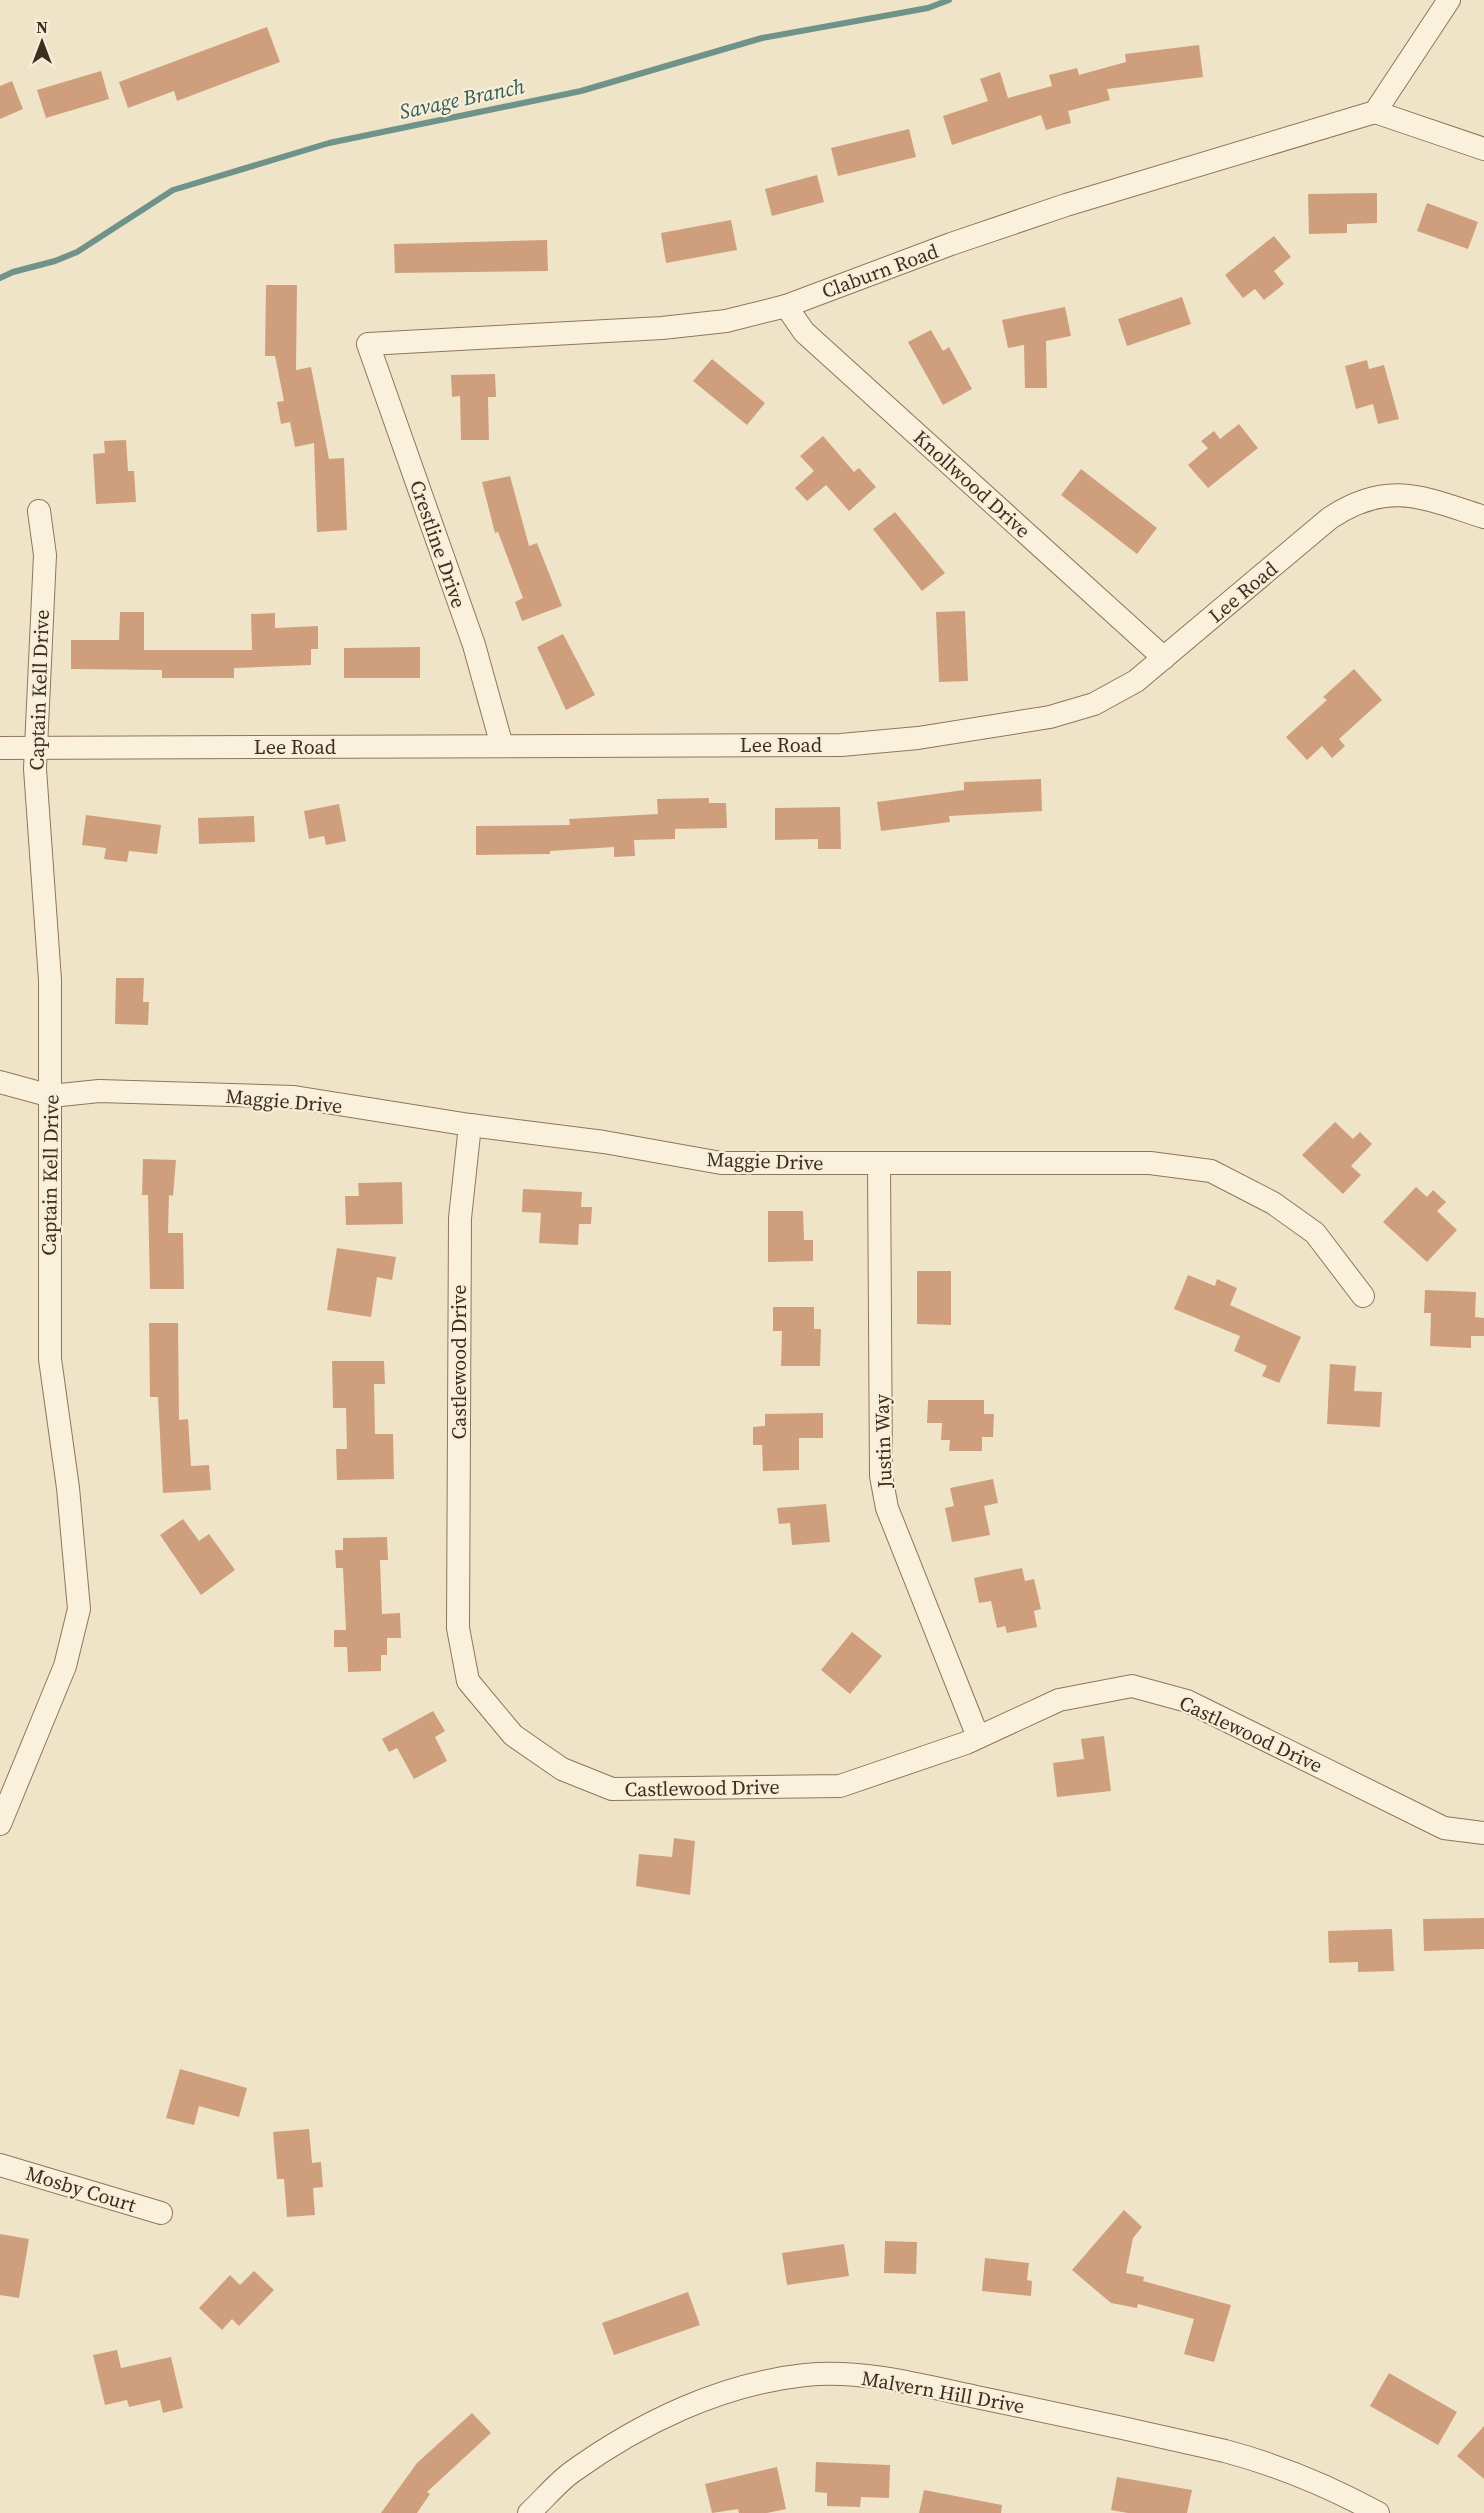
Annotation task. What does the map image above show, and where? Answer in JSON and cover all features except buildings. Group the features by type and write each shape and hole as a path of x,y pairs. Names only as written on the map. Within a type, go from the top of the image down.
{"street":[{"path":"1449,0 1375,112 1484,149"},
{"name":"Claburn Road","path":"368,344 662,328 726,321 786,306 951,244 1066,205 1375,112"},
{"name":"Knollwood Drive","path":"786,306 804,332 1164,658"},
{"name":"Crestline Drive","path":"368,344 474,645 502,746"},
{"name":"Lee Road","path":"0,748 841,745 918,738 1050,717 1094,704 1136,681 1330,518 1346,508 1386,495 1409,495 1484,517"},
{"name":"Captain Kell Drive","path":"0,1824 61,1676 79,1609 68,1488 50,1359 50,980 36,748 45,555 39,511"},
{"path":"0,1082 51,1096"},
{"name":"Maggie Drive","path":"51,1096 99,1091 294,1097 470,1125 604,1142 721,1162 879,1164 1150,1162 1211,1171 1274,1203 1315,1233 1364,1296"},
{"name":"Castlewood Drive","path":"470,1125 460,1218 458,1628 468,1681 513,1735 562,1769 612,1789 840,1786 978,1737 1059,1700 1132,1686 1187,1701 1444,1828 1484,1833"},
{"name":"Justin Way","path":"879,1164 881,1476 887,1508 978,1737"},
{"name":"Mosby Court","path":"0,2165 161,2213"},
{"name":"Malvern Hill Drive","path":"529,2513 570,2473 614,2444 657,2420 728,2391 771,2380 817,2375 850,2375 921,2385 1225,2451 1274,2464 1318,2482 1378,2513"}],"waterway":[{"name":"Savage Branch","path":"0,278 77,252 173,190 329,143 581,91 762,38 928,8 949,0"}]}
